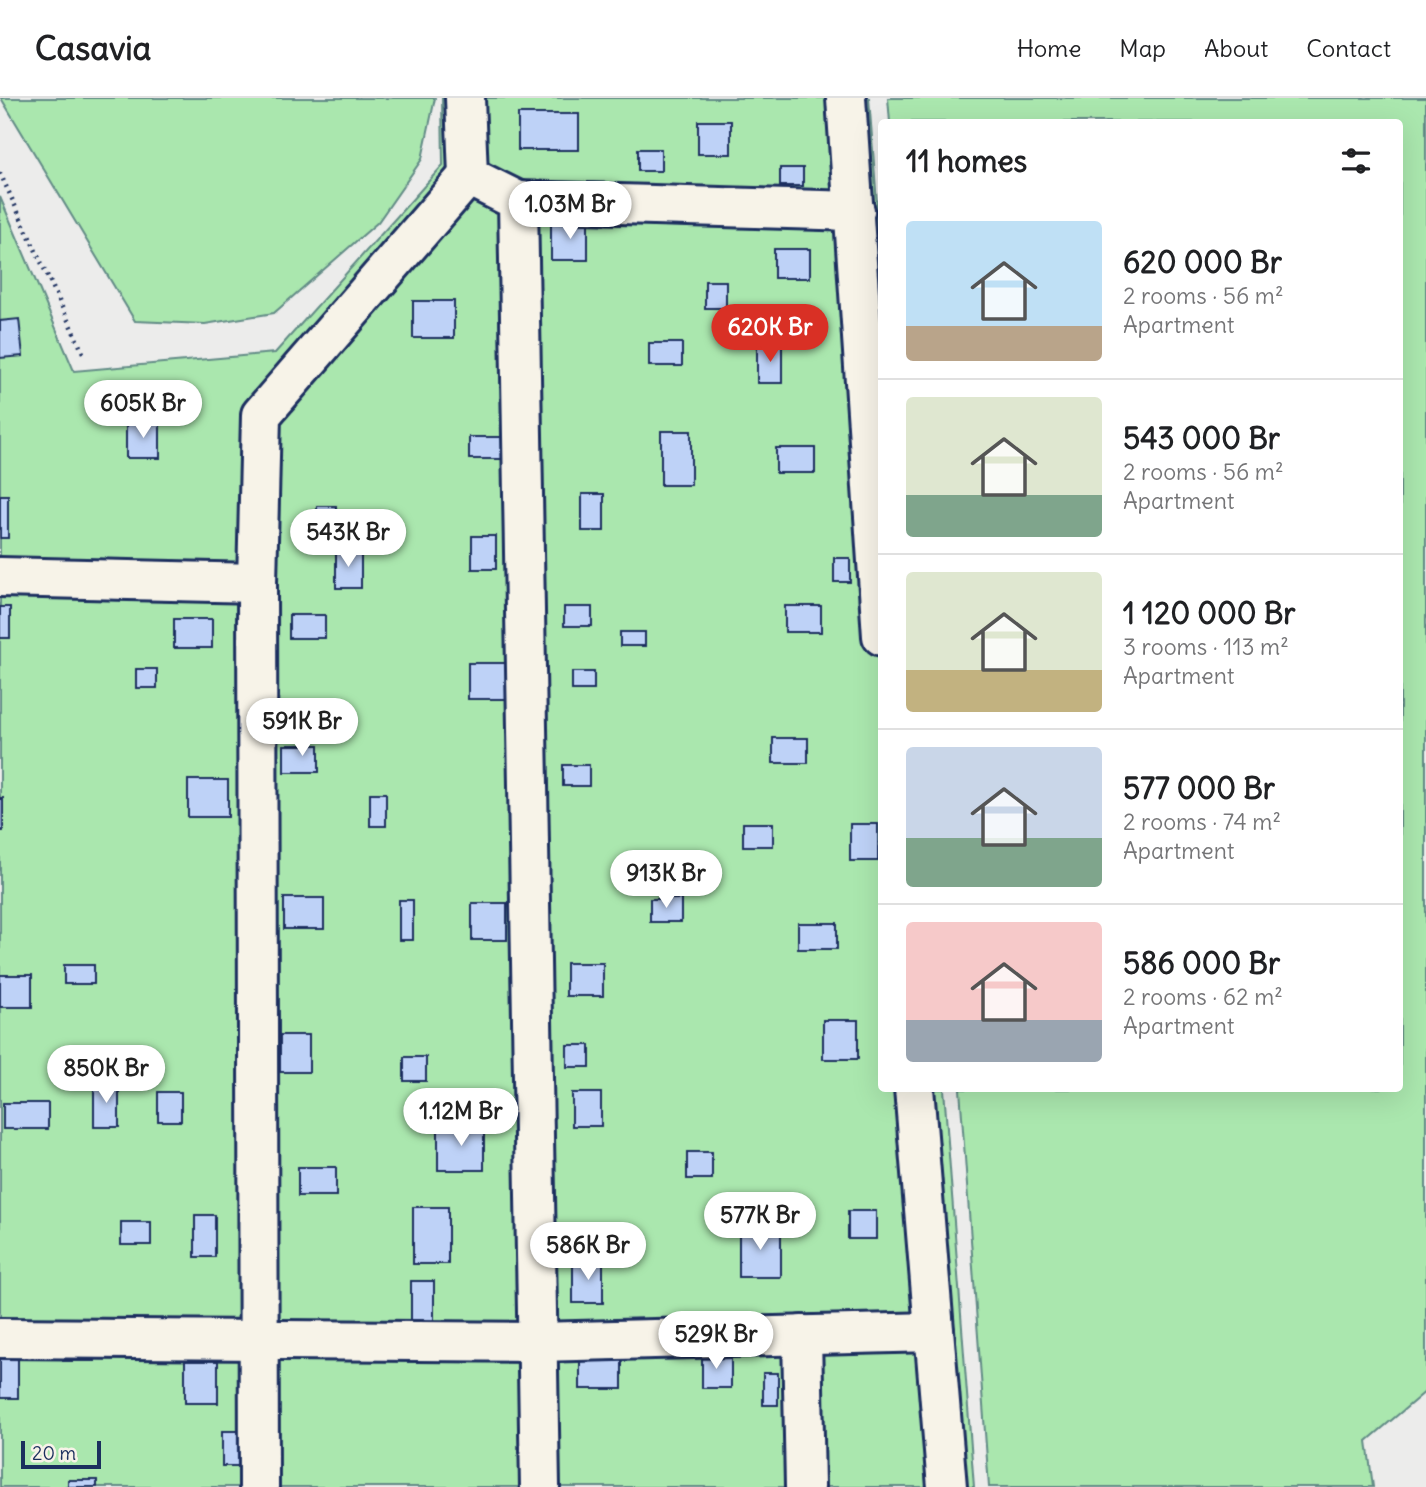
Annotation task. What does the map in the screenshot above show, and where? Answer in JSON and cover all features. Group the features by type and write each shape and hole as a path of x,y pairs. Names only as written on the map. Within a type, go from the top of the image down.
{"street":[{"path":"259,1487 257,583 261,415 468,176 465,98"},
{"path":"846,98 878,581"},
{"path":"468,176 518,201 855,211"},
{"path":"518,201 540,1487"},
{"path":"0,577 257,583"},
{"path":"914,1092 947,1487"},
{"path":"0,1338 537,1342 934,1332"},
{"path":"802,1335 805,1487"}],"path":[{"path":"0,173 85,357"}],"green space":[{"path":"1,98 435,98 422,159 378,222 274,313 205,324 135,321"},
{"path":"442,98 869,98 878,216 878,1092 944,1092 974,1487 0,1487 0,197 74,371 275,353 443,165"},
{"path":"888,98 1426,98 1426,1391 1367,1441 1373,1487 989,1487 960,1092 1403,1092 1403,119 890,119"}],"building":[{"path":"518,114 579,114 579,150 518,150"},
{"path":"698,121 731,121 731,154 698,154"},
{"path":"638,149 661,149 661,171 638,171"},
{"path":"780,168 803,168 803,186 780,186"},
{"path":"551,223 588,223 588,260 551,260"},
{"path":"774,249 810,249 810,278 774,278"},
{"path":"705,281 726,281 726,308 705,308"},
{"path":"413,301 454,301 454,338 413,338"},
{"path":"19,319 23,356 0,358 0,321"},
{"path":"649,343 682,343 682,366 649,366"},
{"path":"757,345 782,345 782,383 757,383"},
{"path":"126,423 160,423 160,458 126,458"},
{"path":"661,431 691,431 691,485 661,485"},
{"path":"469,437 506,437 506,459 469,459"},
{"path":"776,448 815,448 815,473 776,473"},
{"path":"582,494 604,494 604,531 582,531"},
{"path":"0,495 8,495 8,538 0,538"},
{"path":"317,506 336,506 336,523 317,523"},
{"path":"472,536 496,536 496,569 472,569"},
{"path":"336,550 361,550 361,588 336,588"},
{"path":"834,558 850,558 850,582 834,582"},
{"path":"785,606 821,606 821,632 785,632"},
{"path":"0,607 10,607 10,638 0,638"},
{"path":"564,607 592,607 592,626 564,626"},
{"path":"289,615 325,615 325,638 289,638"},
{"path":"174,619 212,619 212,648 174,648"},
{"path":"620,632 645,632 645,646 620,646"},
{"path":"468,663 508,663 508,699 468,699"},
{"path":"136,669 157,669 157,688 136,688"},
{"path":"572,672 594,672 594,690 572,690"},
{"path":"773,738 808,738 808,763 773,763"},
{"path":"284,745 319,745 319,772 284,772"},
{"path":"563,765 589,765 589,786 563,786"},
{"path":"188,780 228,780 228,817 188,817"},
{"path":"370,793 386,793 386,826 370,826"},
{"path":"0,798 3,798 3,831 0,831"},
{"path":"743,823 773,823 773,846 743,846"},
{"path":"850,824 878,824 878,861 850,861"},
{"path":"284,898 324,898 324,929 284,929"},
{"path":"650,899 681,899 681,922 650,922"},
{"path":"399,900 413,900 413,940 399,940"},
{"path":"472,903 507,903 507,940 472,940"},
{"path":"798,923 837,923 837,949 798,949"},
{"path":"566,963 603,963 603,996 566,996"},
{"path":"64,965 94,965 94,984 64,984"},
{"path":"0,975 32,975 32,1007 0,1007"},
{"path":"823,1020 858,1020 858,1059 823,1059"},
{"path":"280,1035 309,1035 309,1072 280,1072"},
{"path":"567,1045 590,1045 590,1067 567,1067"},
{"path":"404,1057 426,1057 426,1081 404,1081"},
{"path":"94,1083 119,1083 119,1127 94,1127"},
{"path":"158,1092 181,1092 181,1121 158,1121"},
{"path":"572,1093 601,1093 601,1126 572,1126"},
{"path":"3,1103 48,1103 48,1129 3,1129"},
{"path":"438,1126 484,1126 484,1170 438,1170"},
{"path":"687,1152 712,1152 712,1179 687,1179"},
{"path":"298,1167 336,1167 336,1196 298,1196"},
{"path":"413,1207 448,1207 448,1264 413,1264"},
{"path":"848,1211 876,1211 876,1239 848,1239"},
{"path":"195,1215 215,1215 215,1257 195,1257"},
{"path":"121,1222 151,1222 151,1245 121,1245"},
{"path":"739,1228 781,1228 781,1277 739,1277"},
{"path":"573,1262 603,1262 603,1303 573,1303"},
{"path":"411,1281 434,1281 434,1325 411,1325"},
{"path":"63,1344 95,1344 95,1361 63,1361"},
{"path":"702,1353 731,1353 731,1388 702,1388"},
{"path":"580,1356 622,1356 622,1389 580,1389"},
{"path":"0,1357 18,1357 18,1398 0,1398"},
{"path":"185,1361 218,1361 218,1403 185,1403"},
{"path":"763,1373 778,1373 778,1405 763,1405"},
{"path":"222,1431 240,1431 240,1466 222,1466"},
{"path":"68,1480 97,1480 97,1487 68,1487"}]}
